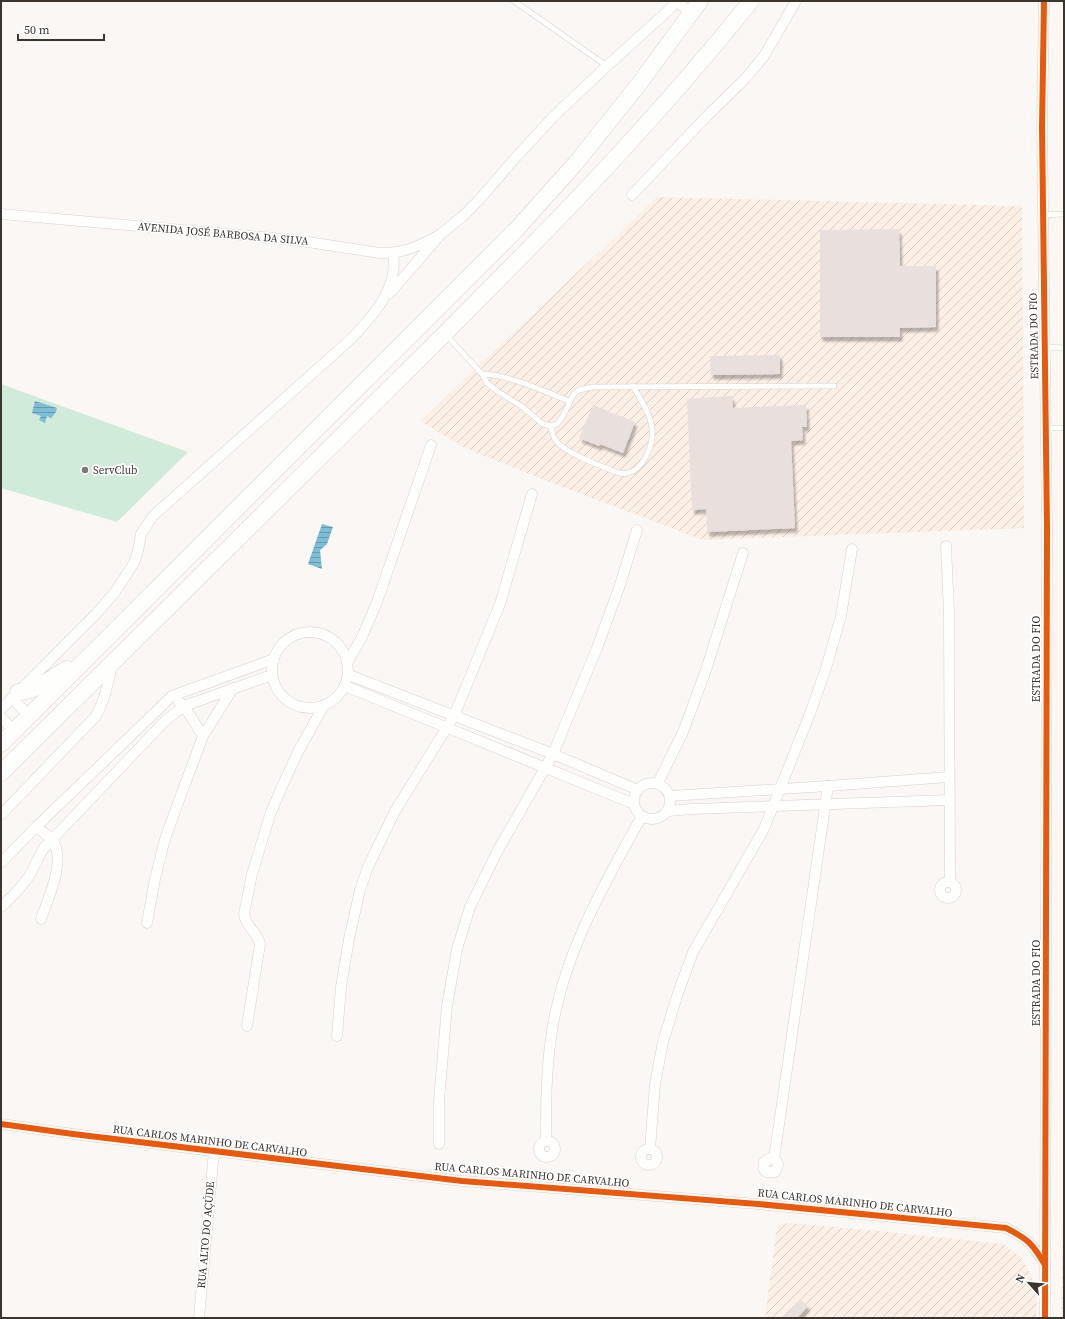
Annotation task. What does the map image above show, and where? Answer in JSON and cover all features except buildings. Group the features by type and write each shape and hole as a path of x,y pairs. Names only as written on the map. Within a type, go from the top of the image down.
{"highway":[{"path":"1,773 445,334 600,176 676,92 751,1"},
{"path":"1,744 515,231 575,164 639,84 696,7"},
{"path":"15,695 32,690 71,666 83,663"}],"street":[{"path":"1,709 97,613 115,592 134,563 141,534 154,516 351,339 441,234 462,217 479,200 554,116 671,8 675,1 696,7"},
{"path":"632,195 707,116 745,79 764,56 796,1"},
{"name":"ESTRADA DO FIO","path":"1044,1 1042,127 1047,526 1045,1318"},
{"name":"AVENIDA JOSÉ BARBOSA DA SILVA","path":"1,214 296,240 380,253 393,253 421,245 441,234"},
{"path":"381,303 393,275 393,253"},
{"path":"348,663 362,638 377,602 431,445"},
{"path":"337,1036 349,939 360,890 368,867 394,811 454,716 500,604 532,494"},
{"path":"439,1144 439,1100 447,1006 457,949 470,907 497,852 554,754 597,648 619,588 637,530"},
{"path":"946,546 949,613 948,777 950,881"},
{"path":"650,1149 655,1084 663,1042 678,993 693,952 764,829 811,711 826,668 841,616 852,549"},
{"path":"658,783 683,732 706,670 742,553"},
{"path":"308,632 320,633 331,638 340,646 348,663 349,675 345,686 338,696 330,703 319,707 308,708 295,705 284,698 276,688 272,675 274,659 277,651 285,641 295,634 308,632"},
{"path":"1,863 36,827 172,696 274,659"},
{"path":"1,815 95,717 100,710 106,692 113,662"},
{"path":"1,908 27,879 39,855 52,840 165,722 184,706 272,675"},
{"path":"349,675 554,754 638,790"},
{"path":"345,686 634,804"},
{"path":"147,922 155,879 165,839 203,736 233,688"},
{"path":"15,695 29,716"},
{"path":"172,696 184,706 203,736"},
{"path":"247,1026 260,944 259,938 248,926 244,914 252,874 271,812 298,752 324,705"},
{"path":"1,717 14,731"},
{"path":"670,796 948,777"},
{"path":"651,782 658,783 663,786 670,796 670,804 668,811 662,816 656,819 649,819 642,816 637,811 634,804 634,798 638,790 645,784 651,782"},
{"path":"774,1159 828,786"},
{"path":"668,811 949,800"},
{"path":"546,1141 547,1066 552,1030 563,980 580,935 606,881 642,816"},
{"path":"36,827 52,840 56,850 58,862 53,883 41,919"},
{"path":"1,901 1,908"},
{"name":"RUA CARLOS MARINHO DE CARVALHO","path":"1,1124 462,1181 758,1204 1006,1228 1027,1240 1035,1248 1046,1266"},
{"name":"RUA ALTO DO AÇÚDE","path":"199,1318 214,1151"}],"lane":[{"path":"514,1 607,66"},
{"path":"1043,215 1064,214"},
{"path":"445,334 482,374 487,383 521,406 543,424 551,426 558,424 573,395 592,386 834,386"},
{"path":"1044,347 1064,348"},
{"path":"482,374 504,378 570,401"},
{"path":"551,426 553,437 558,444 567,450 619,473 628,473 636,470 643,462 652,441 652,429 649,417 633,386"},
{"path":"1045,428 1064,428"}],"shaded area":[{"path":"657,197 1022,206 1024,528 703,540 539,478 465,448 420,421"},
{"path":"1064,1161 1064,1318 1061,1318"},
{"path":"788,1223 1003,1244 1020,1256 1032,1277 1037,1291 1036,1318 765,1318 777,1226"}],"green space":[{"name":"ServClub","path":"1,384 188,452 117,522 1,488"}],"water":[{"path":"35,401 57,408 56,412 51,418 47,416 45,423 39,420 41,416 32,413"},
{"path":"322,524 333,527 327,544 320,550 322,569 308,564"}],"cycle path":[{"path":"1044,1 1042,127 1047,526 1045,1318"},
{"path":"1,1124 462,1181 758,1204 1006,1228 1025,1239 1037,1252 1045,1265"}],"place":[{"name":"ServClub","path":"85,470"}]}
